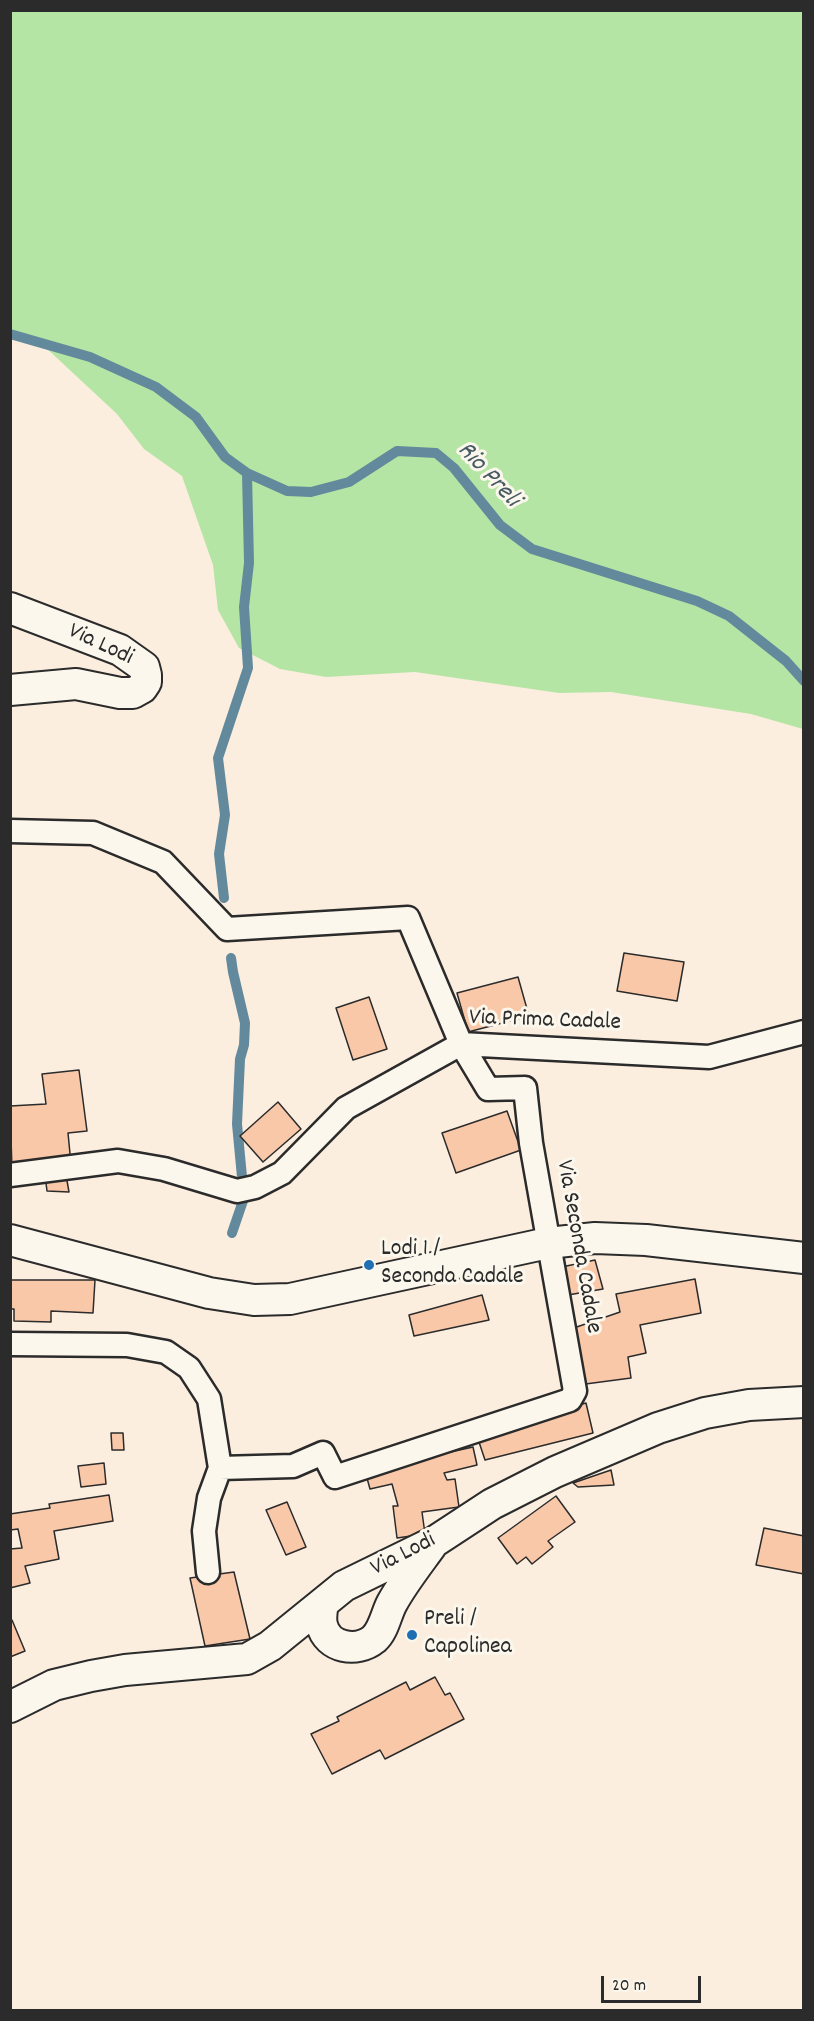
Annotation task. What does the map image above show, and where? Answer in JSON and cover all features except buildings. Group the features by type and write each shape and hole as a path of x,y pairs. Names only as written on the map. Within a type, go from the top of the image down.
{"street":[{"name":"Via Lodi","path":"10,608 120,650 144,667 147,675 142,688 133,693 120,693 76,684 10,690"},
{"name":"Via Seconda Cadale","path":"10,831 93,833 163,862 227,928 408,918 461,1044 488,1089 525,1088 548,1243 575,1391 570,1400 335,1477 323,1453 292,1466 220,1468"},
{"name":"Via Prima Cadale","path":"10,1175 118,1161 164,1169 237,1191 255,1187 282,1173 346,1108 461,1044 710,1057 804,1032"},
{"path":"10,1240 209,1293 254,1300 290,1299 548,1243 596,1238 646,1240 804,1258"},
{"path":"10,1344 127,1345 166,1352 189,1368 209,1399 220,1468 209,1498 204,1531 208,1572"},
{"name":"Via Lodi","path":"10,1707 54,1685 91,1676 125,1670 247,1659 270,1646 344,1586 434,1542 492,1503 555,1472 658,1428 705,1413 749,1405 804,1402"},
{"path":"323,1603 322,1627 326,1636 345,1647 356,1648 367,1645 376,1637 393,1603 434,1542"}],"green space":[{"path":"11,10 803,11 803,729 751,714 611,692 559,693 415,672 326,677 280,669 239,648 218,610 213,565 182,476 144,449 117,414 44,346 11,330"}],"waterway":[{"name":"Rio Preli","path":"10,334 90,357 156,387 196,417 225,457 247,473 287,491 311,492 349,482 397,451 436,453 454,468 500,525 532,549 697,601 729,616 786,661 804,681"},
{"path":"224,898 219,854 225,815 218,758 248,668 244,607 249,563 247,473"},
{"path":"231,958 245,1023 244,1045 240,1059 237,1124 244,1198 232,1233"}],"place":[{"name":"Lodi 1 / Seconda Cadale","path":"369,1265"},
{"name":"Preli / Capolinea","path":"412,1635"}]}
